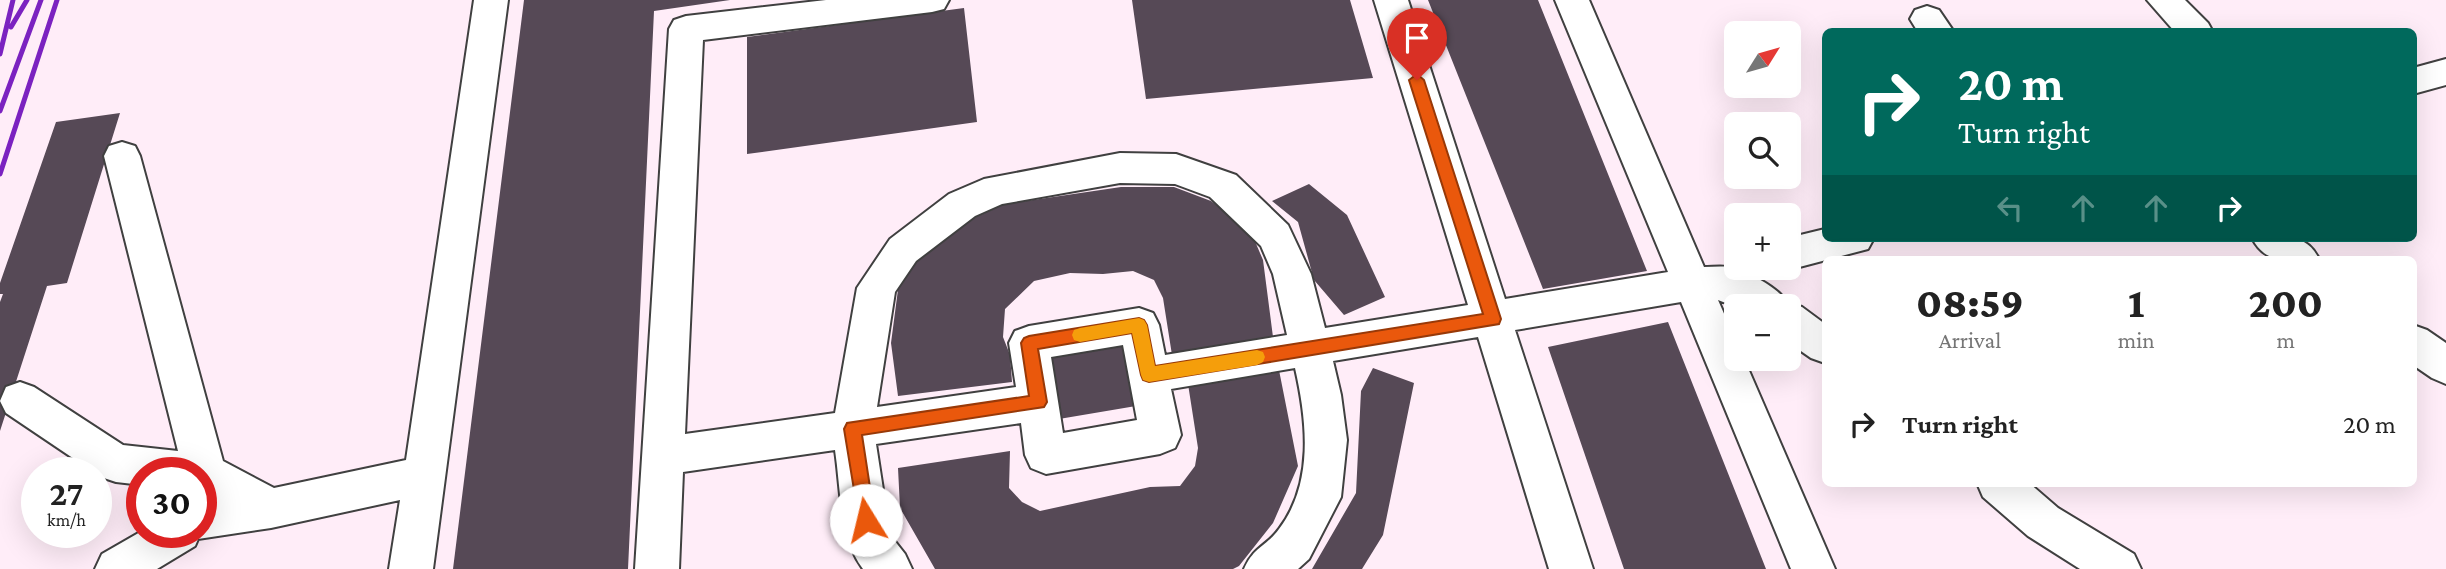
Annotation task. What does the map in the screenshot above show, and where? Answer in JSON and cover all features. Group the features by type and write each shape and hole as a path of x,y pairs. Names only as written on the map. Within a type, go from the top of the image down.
{"street":[{"path":"411,569 491,0"},
{"path":"657,569 687,29 932,0"},
{"path":"1391,0 1570,569"},
{"path":"1572,0 1722,278 1814,569"},
{"path":"2164,0 2192,28"},
{"path":"2417,80 2446,72"},
{"path":"122,156 201,457"},
{"path":"890,569 870,542 853,429 876,288 903,250 962,205 998,190 1120,168 1176,169 1223,186 1275,236 1292,274 1321,395 1326,440 1320,497 1294,545 1266,569"},
{"path":"1801,251 1838,242"},
{"path":"2277,242 2296,256"},
{"path":"1149,375 1493,319 1722,278 1749,294"},
{"path":"1139,325 1149,375 1160,435 1046,455 1029,343 1139,325"},
{"path":"1801,328 1822,344"},
{"path":"2417,345 2446,366"},
{"path":"20,400 116,463 126,464"},
{"path":"663,456 1038,402"},
{"path":"217,514 271,508 425,475"},
{"path":"217,479 271,508"},
{"path":"2002,487 2043,522 2119,569"},
{"path":"117,569 153,548"}],"building":[{"path":"524,0 730,0 654,11 628,569 453,569"},
{"path":"1132,0 1350,0 1373,78 1146,99"},
{"path":"1428,0 1538,0 1647,271 1543,289"},
{"path":"964,8 977,122 747,154 747,37"},
{"path":"120,113 67,283 47,286 0,431 0,302 3,294 0,294 0,283 56,122"},
{"path":"1309,184 1347,215 1385,297 1344,315 1314,280 1298,222 1272,201"},
{"path":"1121,187 1174,187 1211,201 1244,226 1254,239 1263,260 1273,337 1172,355 1163,298 1154,280 1133,271 1070,273 1034,281 1005,309 1003,337 1010,355 1012,382 898,396 891,343 899,282 930,245 976,217 1005,204"},
{"path":"1668,322 1766,569 1624,569 1548,347"},
{"path":"1125,345 1136,406 1059,419 1050,358"},
{"path":"1278,365 1298,466 1273,523 1239,566 1233,569 935,569 900,508 898,468 1010,451 1009,488 1022,502 1040,511 1150,487 1180,486 1195,466 1198,448 1188,384"},
{"path":"1373,368 1414,383 1383,535 1362,569 1312,569 1356,493 1361,391"}],"railway":[{"path":"0,54 13,0"},
{"path":"11,27 27,0"},
{"path":"0,111 41,0"},
{"path":"0,174 57,0"}],"slow traffic":[{"path":"1080,335 1139,325 1149,375 1257,357"}],"route":[{"path":"866,520 853,429 1038,402 1029,343 1139,325 1149,375 1493,319 1417,80"}]}
